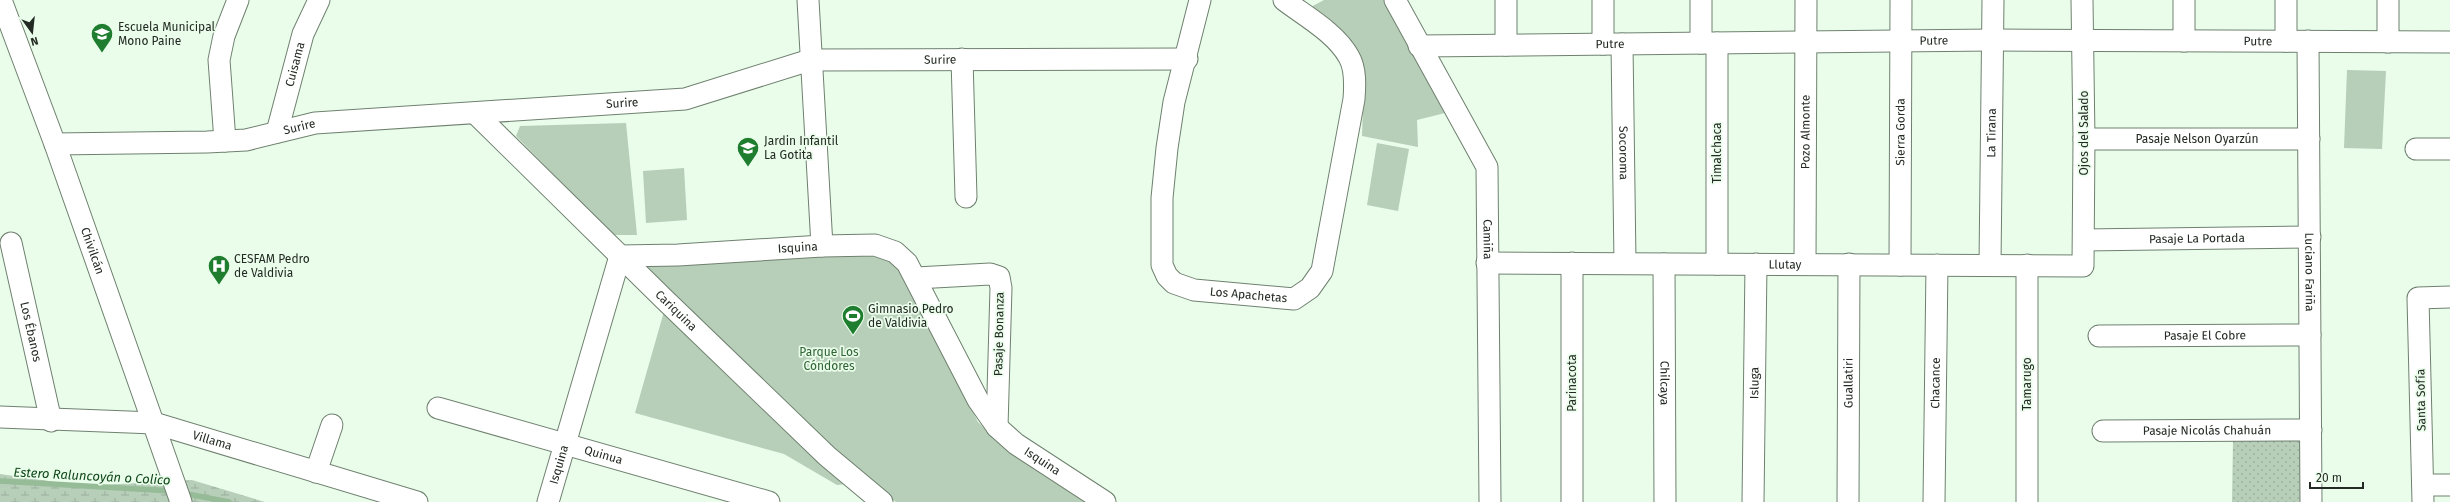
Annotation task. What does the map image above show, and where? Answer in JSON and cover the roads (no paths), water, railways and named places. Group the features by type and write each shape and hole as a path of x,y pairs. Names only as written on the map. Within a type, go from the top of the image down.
{"street":[{"name":"Chivilcán","path":"1,0 55,144 168,461 181,502"},
{"path":"225,141 219,60 224,36 238,0"},
{"name":"Cuisama","path":"277,132 303,34 319,0"},
{"path":"808,0 810,60 822,246"},
{"name":"Los Apachetas","path":"1200,0 1187,59 1174,102 1163,178 1162,265 1167,276 1174,283 1194,290 1294,299 1310,288 1322,271 1354,99 1355,85 1350,58 1339,43 1284,0"},
{"name":"Camiña","path":"1395,0 1487,167 1490,502"},
{"path":"1506,0 1506,45"},
{"name":"Socoroma","path":"1603,0 1613,44 1625,263"},
{"name":"Timalchaca","path":"1702,0 1709,43 1717,264"},
{"name":"Pozo Almonte","path":"1805,264 1806,0"},
{"name":"Sierra Gorda","path":"1900,265 1901,0"},
{"name":"La Tirana","path":"1990,265 1993,0"},
{"name":"Ojos del Salado","path":"2082,0 2084,139 2083,266"},
{"path":"2184,0 2184,41"},
{"path":"2286,0 2286,41"},
{"path":"2388,0 2388,42"},
{"name":"Putre","path":"1419,46 1992,40 2450,42"},
{"name":"Luciano Fariña","path":"2308,41 2311,502"},
{"path":"962,59 966,197"},
{"name":"Surire","path":"55,144 246,140 315,123 685,99 810,60 1187,59"},
{"name":"Cariquina","path":"475,113 620,256 827,456 882,502"},
{"name":"Pasaje Nelson Oyarzún","path":"2084,139 2309,139"},
{"path":"2416,149 2450,149"},
{"name":"Pasaje La Portada","path":"2084,240 2310,237"},
{"name":"Los Ébanos","path":"11,243 51,421"},
{"name":"Isquina","path":"548,502 620,256 678,255 822,246 875,245 886,247 902,257 916,278 978,400 996,427 1016,444 1105,502"},
{"name":"Llutay","path":"1487,262 2083,266"},
{"name":"Parinacota","path":"1572,263 1572,502"},
{"name":"Chilcaya","path":"1664,264 1665,502"},
{"name":"Isluga","path":"1753,502 1756,264"},
{"name":"Guallatiri","path":"1848,502 1849,264"},
{"name":"Chacance","path":"1934,502 1937,265"},
{"name":"Tamarugo","path":"2027,265 2027,502"},
{"name":"Pasaje Bonanza","path":"916,278 990,274 999,277 1001,288 996,427"},
{"name":"Santa Sofía","path":"2423,493 2418,298 2450,297"},
{"name":"Pasaje El Cobre","path":"2099,336 2310,335"},
{"name":"Quinua","path":"438,408 565,446 769,502"},
{"name":"Villama","path":"0,417 51,421 154,423 417,502"},
{"path":"316,472 332,425"},
{"name":"Pasaje Nicolás Chahuán","path":"2103,431 2311,430"},
{"path":"2423,493 2450,485"}],"waterway":[{"name":"Estero Raluncoyán o Colico","path":"0,481 172,491"},
{"name":"Estero Raluncoyán o Colico","path":"182,493 229,502"}],"place":[{"name":"Escuela Municipal Mono Paine","path":"102,54"},
{"name":"Jardin Infantil La Gotita","path":"748,168"},
{"name":"CESFAM Pedro de Valdivia","path":"219,286"},
{"name":"Gimnasio Pedro de Valdivia","path":"853,336"}],"park label":[{"name":"Parque Los Cóndores","path":"829,359"}]}
